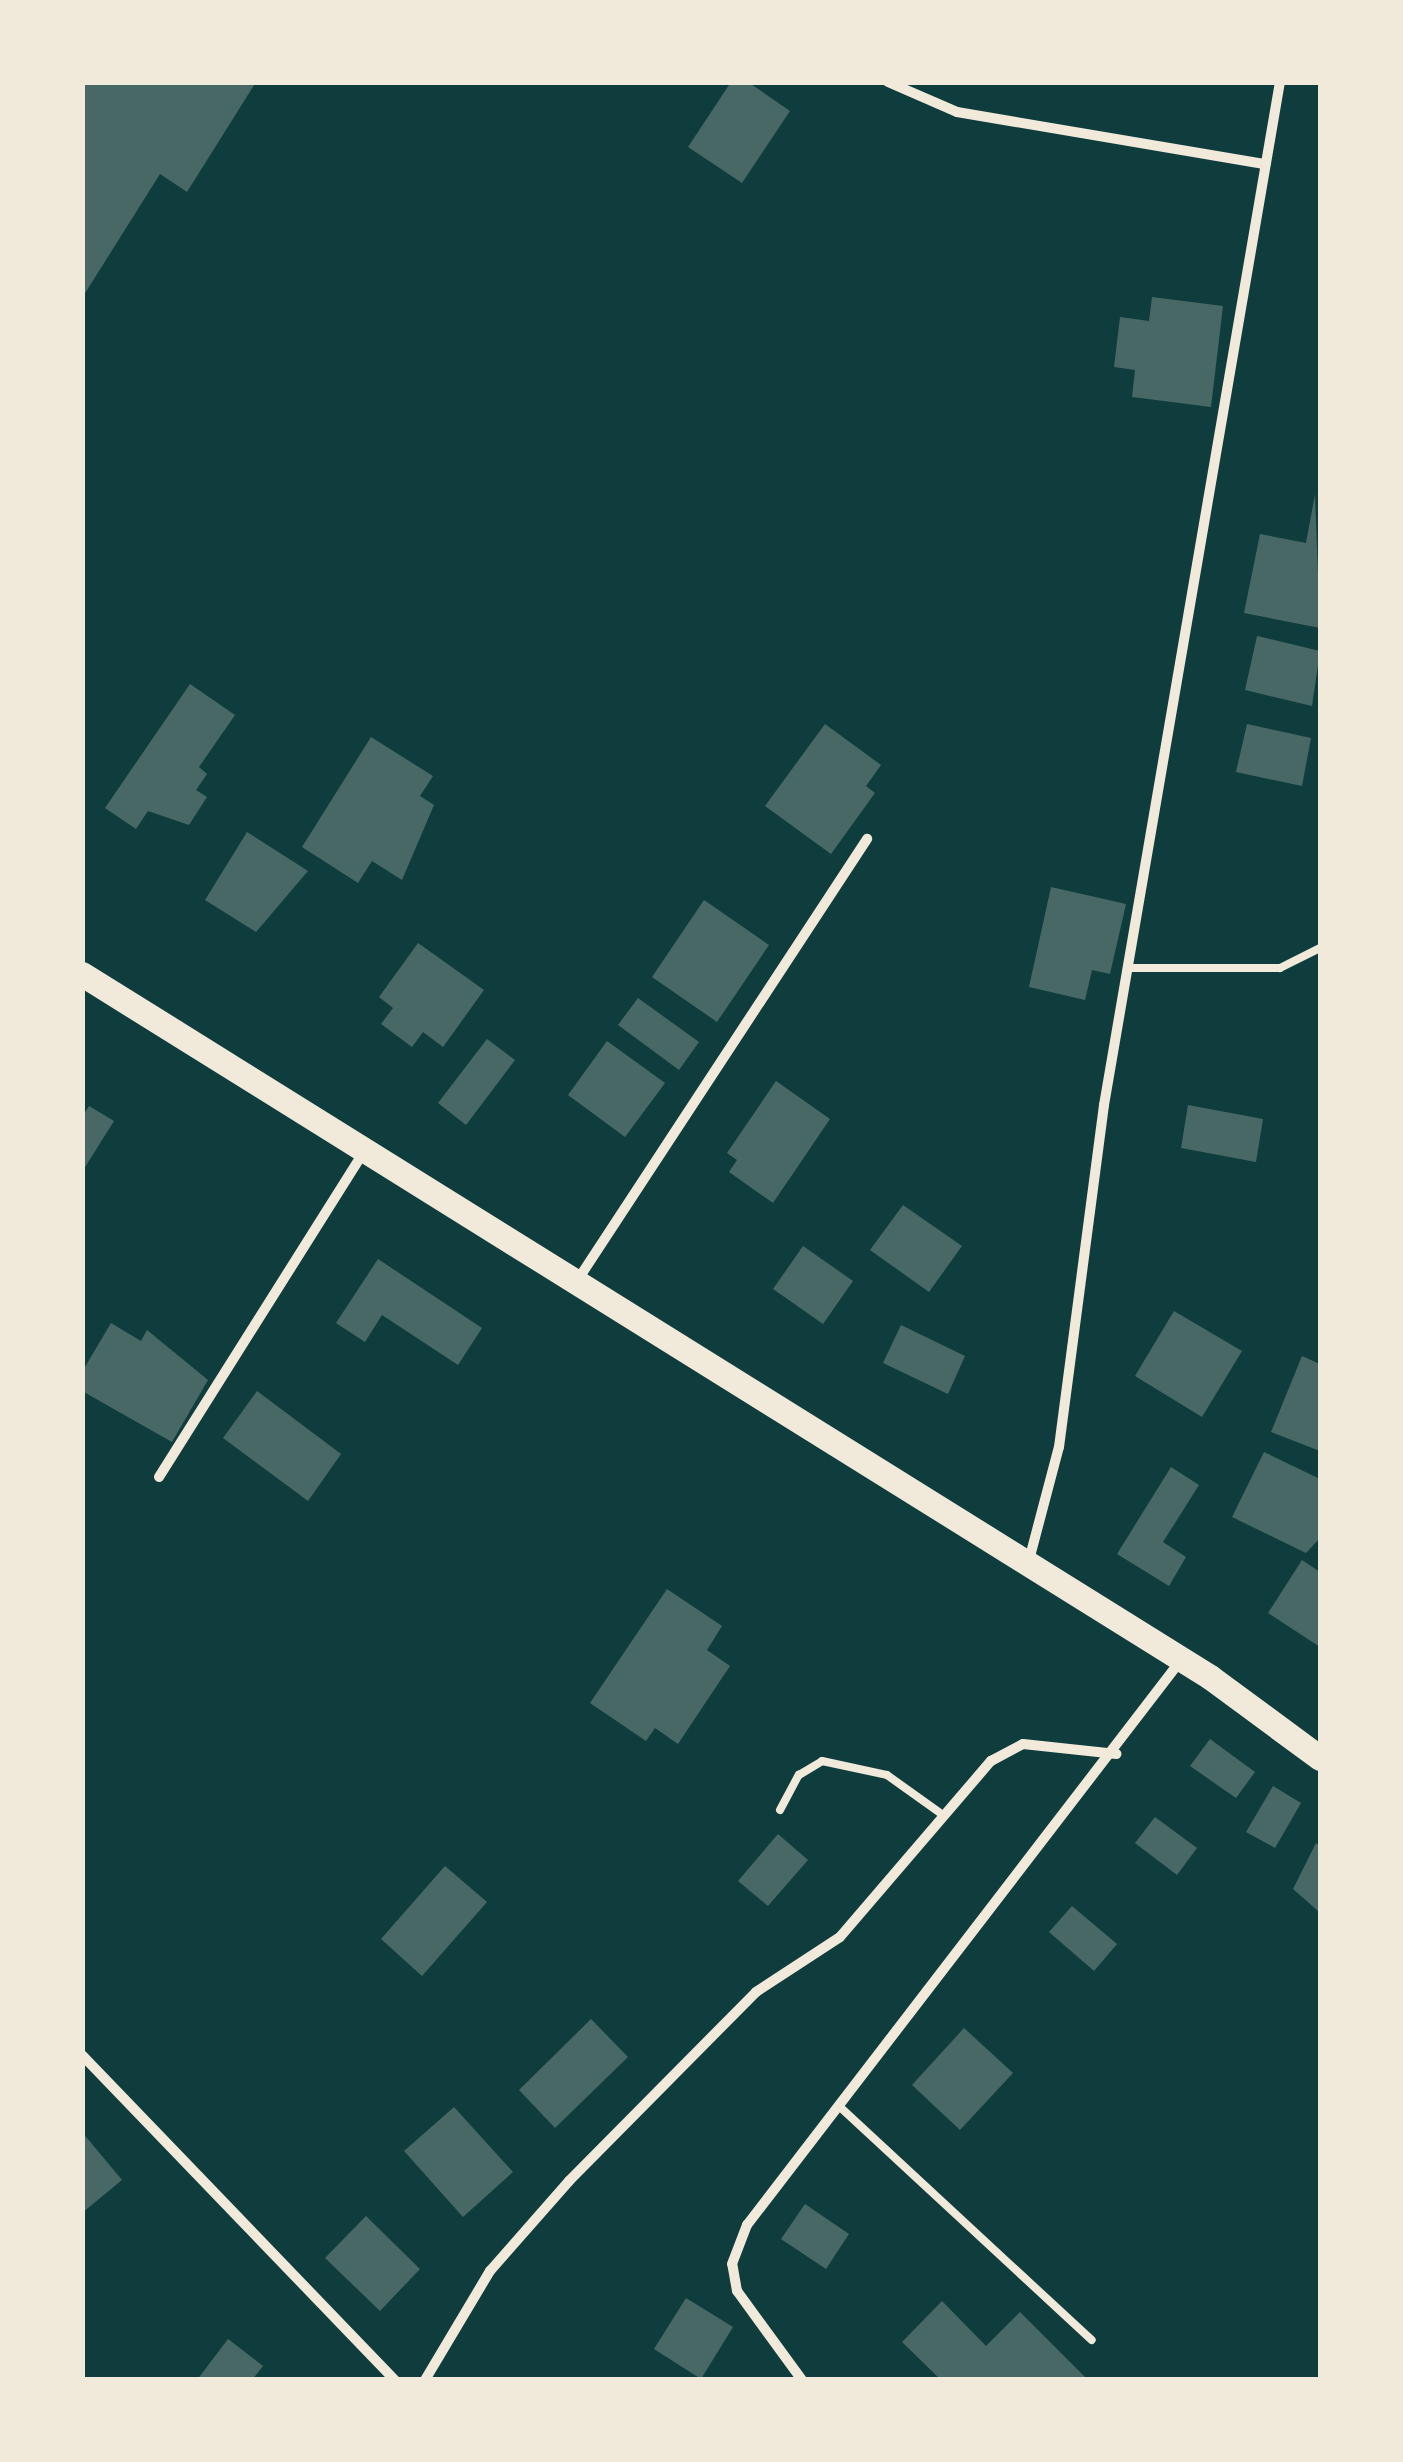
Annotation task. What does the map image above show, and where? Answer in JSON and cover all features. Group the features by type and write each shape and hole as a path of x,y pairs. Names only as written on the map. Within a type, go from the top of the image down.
{"main road":[{"path":"82,974 1210,1677 1320,1758"}],"street":[{"path":"888,82 956,112 1266,164"},
{"path":"1028,1565 1060,1448 1129,968 1280,82"},
{"path":"576,1283 867,839"},
{"path":"159,1477 364,1151"},
{"path":"802,2380 737,2292 732,2264 747,2225 1116,1754 1181,1660"},
{"path":"425,2380 490,2270 569,2181 756,1992 840,1937 895,1881 940,1813 1023,1744 1116,1754"},
{"path":"82,2055 395,2380"}],"lane":[{"path":"1129,968 1280,968 1320,948"},
{"path":"780,1810 799,1775 822,1760 887,1775 940,1813"},
{"path":"840,2107 1092,2340"}],"building":[{"path":"82,82 256,82 187,192 160,174 82,298"},
{"path":"731,82 748,82 790,111 742,183 688,147"},
{"path":"1152,297 1223,306 1211,407 1132,397 1135,370 1114,367 1120,317 1149,321"},
{"path":"1315,494 1320,628 1244,613 1260,534 1306,543"},
{"path":"1257,636 1320,651 1312,706 1245,690"},
{"path":"190,684 235,715 199,767 207,774 196,790 207,797 189,825 148,811 136,829 105,808"},
{"path":"825,724 881,765 866,786 875,793 831,854 765,806"},
{"path":"1247,724 1311,738 1302,786 1236,772"},
{"path":"371,737 433,776 420,796 434,805 402,880 372,861 358,883 302,847"},
{"path":"247,832 308,871 256,932 205,900"},
{"path":"1051,887 1126,904 1110,974 1092,970 1085,1000 1029,987"},
{"path":"704,900 769,945 717,1022 652,977"},
{"path":"418,943 484,990 443,1047 423,1032 412,1047 381,1024 393,1008 379,997"},
{"path":"638,998 699,1042 679,1070 618,1025"},
{"path":"487,1039 515,1060 466,1125 438,1103"},
{"path":"607,1041 665,1083 625,1137 568,1095"},
{"path":"776,1081 830,1119 773,1203 729,1172 737,1160 727,1153"},
{"path":"1188,1105 1263,1119 1256,1162 1181,1148"},
{"path":"89,1106 114,1121 82,1172 82,1117"},
{"path":"903,1205 962,1246 929,1292 870,1250"},
{"path":"803,1246 853,1281 823,1324 773,1289"},
{"path":"378,1259 482,1328 458,1365 382,1315 365,1342 336,1323"},
{"path":"1174,1311 1242,1351 1202,1417 1135,1376"},
{"path":"111,1323 141,1341 147,1330 208,1380 172,1442 82,1391 82,1372"},
{"path":"901,1325 965,1356 948,1394 883,1363"},
{"path":"1302,1356 1320,1364 1320,1451 1271,1432"},
{"path":"257,1391 341,1454 308,1501 223,1438"},
{"path":"1264,1452 1320,1479 1320,1538 1306,1553 1232,1517"},
{"path":"1171,1467 1199,1485 1163,1542 1186,1557 1169,1586 1117,1554"},
{"path":"1302,1560 1320,1572 1320,1647 1268,1613"},
{"path":"667,1589 722,1626 707,1650 730,1666 678,1744 655,1728 646,1741 590,1703"},
{"path":"1210,1739 1255,1772 1236,1798 1190,1766"},
{"path":"1273,1786 1301,1803 1275,1848 1246,1832"},
{"path":"1155,1817 1197,1848 1177,1875 1135,1843"},
{"path":"778,1834 808,1860 768,1906 738,1881"},
{"path":"1316,1843 1320,1846 1318,1911 1293,1889"},
{"path":"445,1866 487,1902 422,1976 381,1939"},
{"path":"1072,1906 1117,1944 1094,1971 1049,1932"},
{"path":"591,2019 628,2057 555,2128 519,2090"},
{"path":"964,2028 1013,2073 960,2130 912,2085"},
{"path":"454,2107 513,2172 463,2217 404,2151"},
{"path":"82,2132 122,2180 82,2213"},
{"path":"805,2204 849,2234 826,2269 781,2239"},
{"path":"366,2216 420,2269 380,2311 325,2258"},
{"path":"686,2298 733,2327 701,2379 654,2349"},
{"path":"942,2301 986,2346 1020,2312 1088,2380 941,2380 902,2342"},
{"path":"228,2339 263,2366 252,2380 197,2380"}]}
